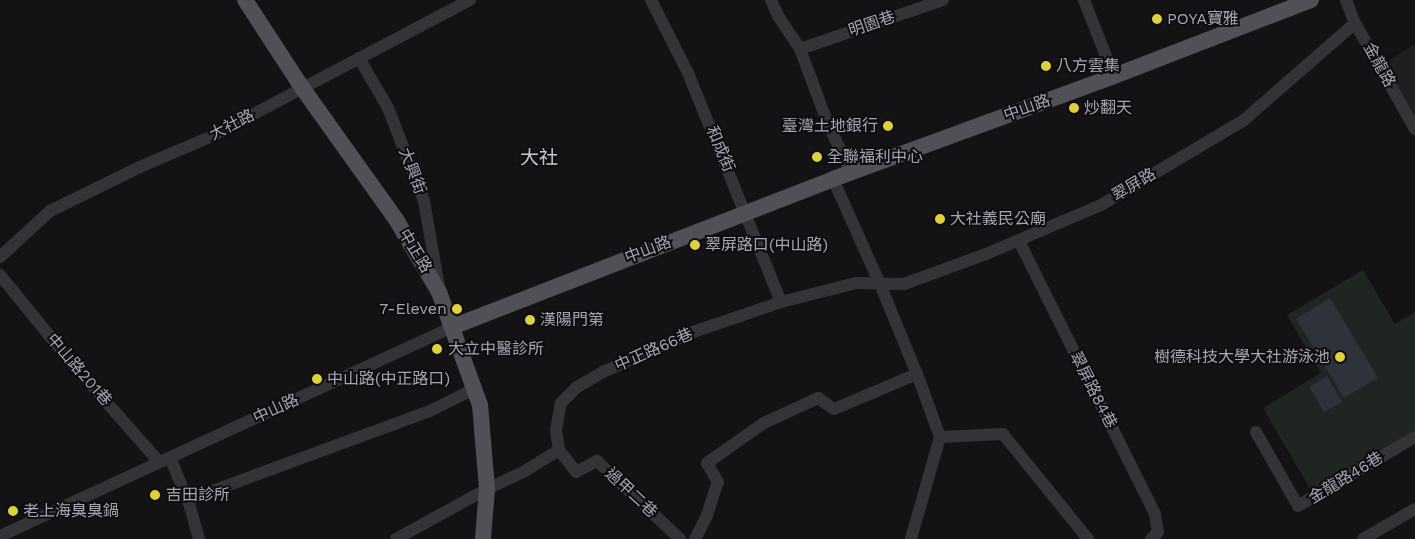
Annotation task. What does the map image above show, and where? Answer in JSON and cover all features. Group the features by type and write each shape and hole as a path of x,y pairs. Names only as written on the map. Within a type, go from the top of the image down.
{"main road":[{"name":"中正路","path":"245,0 303,90 397,221 439,292 480,405 488,489 483,539"},
{"name":"中山路","path":"452,327 851,172 1114,76 1311,0"}],"street":[{"name":"大社路","path":"2,250 50,211 210,137 303,90 359,58 470,0"},
{"name":"和成街","path":"651,0 688,73 781,302"},
{"path":"771,0 778,16 800,49 828,124 851,172"},
{"name":"明園巷","path":"800,49 943,0"},
{"path":"1084,0 1114,76"},
{"name":"金龍路","path":"1346,0 1355,22 1415,129"},
{"name":"翠屏路","path":"880,284 904,284 1019,241 1101,204 1244,120 1355,22"},
{"name":"大興街","path":"359,58 388,108 424,201 439,292"},
{"path":"833,179 880,284 917,374 940,437 911,539"},
{"name":"翠屏路84巷","path":"1019,241 1155,514 1158,532 1151,539"},
{"name":"中山路201巷","path":"0,275 66,356 165,460 188,500 199,539"},
{"name":"中正路66巷","path":"559,450 556,430 560,403 577,387 633,357 693,332 781,302 856,283 880,284"},
{"name":"中山路","path":"0,536 452,327"},
{"path":"695,539 707,515 718,482 706,463 764,423 818,398 834,409 917,374"},
{"path":"188,500 430,411 474,389"},
{"name":"金龍路46巷","path":"1256,432 1298,506 1415,437"},
{"path":"940,437 1003,434 1088,539"},
{"path":"396,539 525,471 559,450"},
{"name":"過甲二巷","path":"559,450 576,472 597,461 680,539"},
{"path":"1363,539 1415,509"}],"shaded area":[{"path":"1415,44 1415,121 1382,65"},
{"path":"1363,270 1395,324 1415,312 1415,437 1315,497 1263,408 1321,373 1287,315"},
{"path":"1330,298 1378,378 1344,398 1296,319"},
{"path":"1327,376 1342,402 1324,412 1309,387"}],"place":[{"name":"POYA寶雅","path":"1157,19"},
{"name":"八方雲集","path":"1046,66"},
{"name":"炒翻天","path":"1074,108"},
{"name":"臺灣土地銀行","path":"888,126"},
{"name":"全聯福利中心","path":"817,157"},
{"name":"大社義民公廟","path":"940,219"},
{"name":"翠屏路口(中山路)","path":"695,245"},
{"name":"7-Eleven","path":"457,309"},
{"name":"漢陽門第","path":"530,320"},
{"name":"大立中醫診所","path":"437,349"},
{"name":"樹德科技大學大社游泳池","path":"1340,357"},
{"name":"中山路(中正路口)","path":"317,379"},
{"name":"吉田診所","path":"155,495"},
{"name":"老上海臭臭鍋","path":"13,511"}],"district":[{"name":"大社","path":"539,158"}]}
